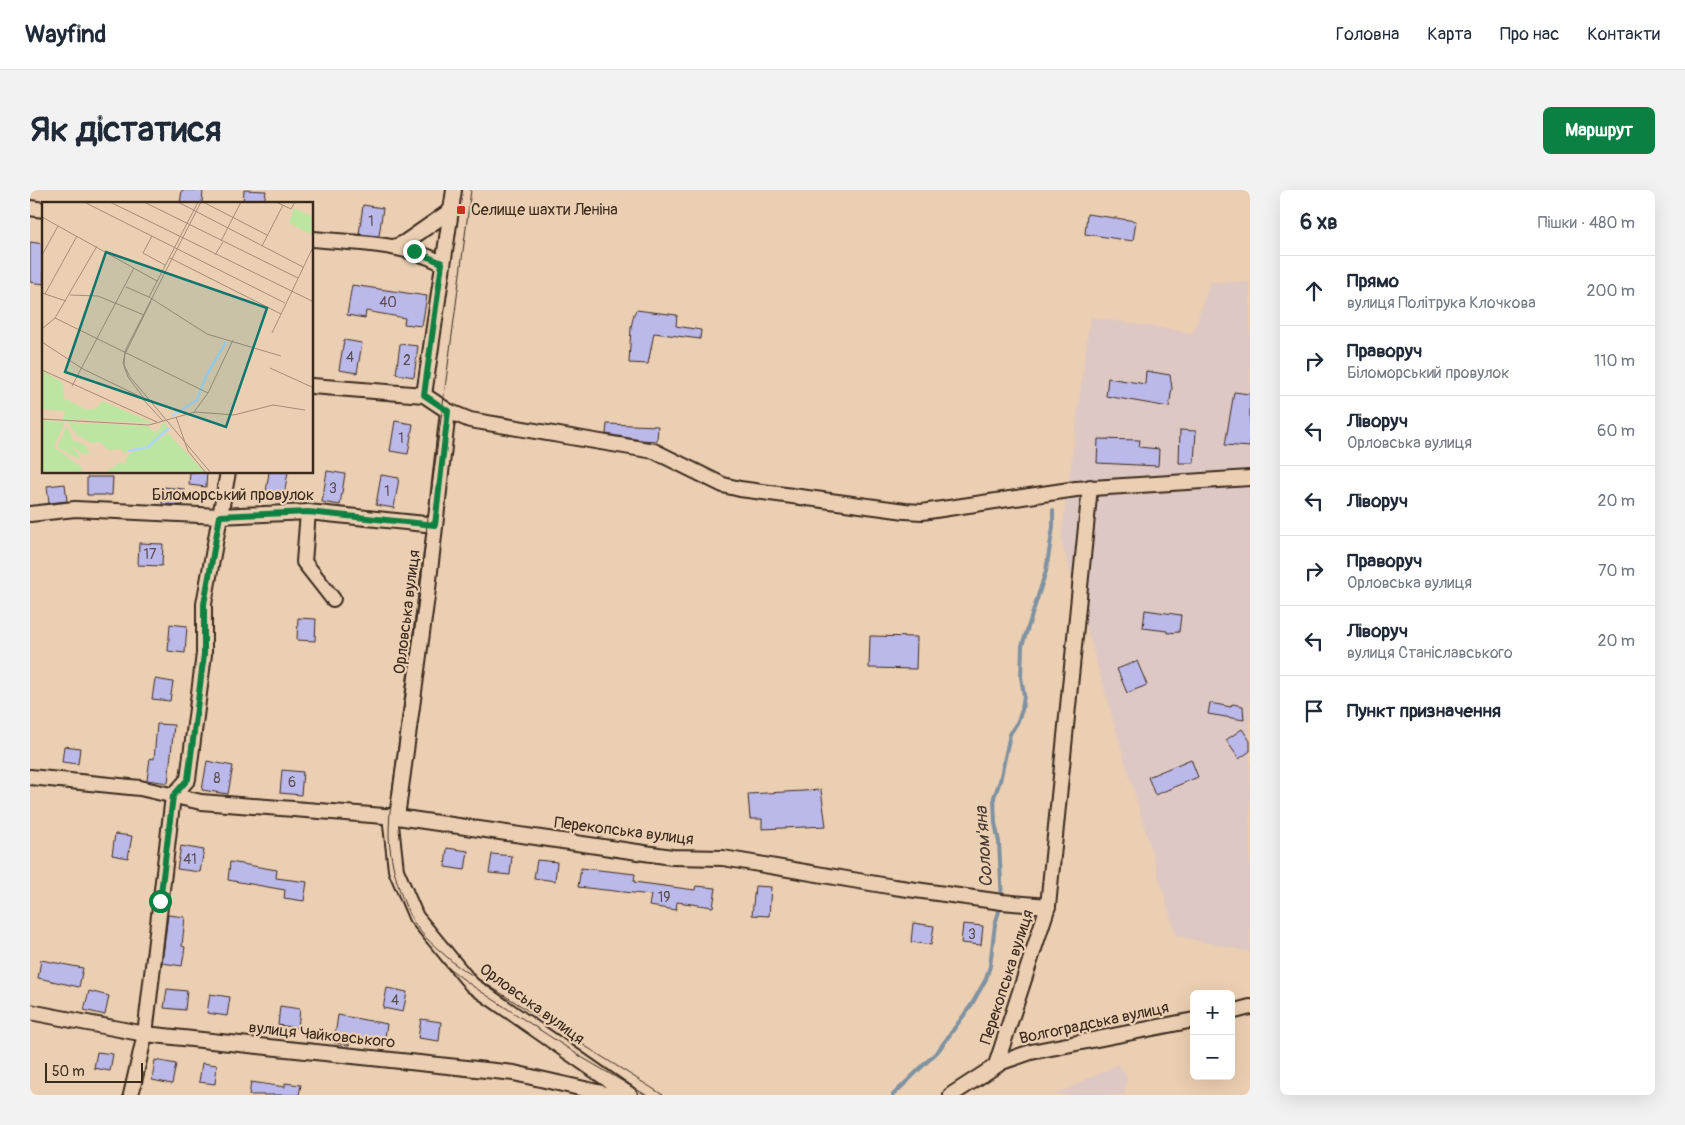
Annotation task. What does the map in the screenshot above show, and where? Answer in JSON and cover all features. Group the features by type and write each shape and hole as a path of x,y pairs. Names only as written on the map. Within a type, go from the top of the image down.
{"street":[{"path":"424,395 454,190"},
{"path":"394,247 404,243 450,211"},
{"path":"314,239 394,247 425,254 442,263"},
{"path":"314,386 424,395 448,411 470,420 654,451 723,485 905,511 922,512 1090,487 1250,478"},
{"name":"Орловська вулиця","path":"448,411 435,525 394,816 396,870 416,918 472,985 630,1095"},
{"path":"131,1095 145,1034 173,796 188,779 204,654 204,604 228,474"},
{"path":"1048,906 1090,487"},
{"name":"Біломорський провулок","path":"30,514 75,509 220,516 308,512 435,525"},
{"path":"308,512 304,562 333,599"},
{"name":"Перекопська вулиця","path":"30,777 140,788 201,802 394,816 672,858 723,858 894,888 1048,906 996,1065"},
{"path":"1235,1011 1250,1007"},
{"name":"вулиця Чайковського","path":"30,1012 145,1034 514,1073 611,1095"},
{"name":"Волгоградська вулиця","path":"951,1095 996,1065 1031,1052 1190,1021"}],"shaded area":[{"path":"1210,282 1250,282 1250,952 1176,936 1061,540 1090,317 1193,333"},
{"path":"1119,1064 1127,1078 1124,1095 1054,1095"}],"building":[{"path":"182,190 203,190 202,202 180,202"},
{"path":"244,190 266,191 264,202 243,202"},
{"path":"363,205 383,208 379,236 359,234"},
{"path":"1087,214 1136,221 1133,241 1085,234"},
{"path":"30,242 42,244 42,284 30,282"},
{"path":"352,285 427,296 422,326 404,324 405,318 366,311 365,318 347,315"},
{"path":"636,310 677,315 676,326 701,330 700,339 654,333 648,364 629,363 631,327"},
{"path":"344,340 362,343 357,373 339,370"},
{"path":"400,344 418,346 414,377 396,374"},
{"path":"1146,371 1170,375 1172,388 1169,407 1106,396 1108,378 1145,384"},
{"path":"1234,392 1250,394 1250,447 1225,445"},
{"path":"395,421 413,424 408,454 390,451"},
{"path":"607,424 658,426 657,441 606,434"},
{"path":"1180,430 1196,431 1194,463 1179,463"},
{"path":"1098,439 1140,440 1139,447 1159,449 1158,466 1097,463"},
{"path":"327,471 345,474 340,505 322,502"},
{"path":"190,474 207,474 206,487 189,485"},
{"path":"269,474 288,474 284,495 266,492"},
{"path":"381,475 399,478 394,508 376,505"},
{"path":"87,477 113,477 112,495 87,495"},
{"path":"65,484 67,501 49,503 47,486"},
{"path":"164,487 184,489 183,505 162,504"},
{"path":"139,543 163,544 162,566 138,565"},
{"path":"1145,610 1181,615 1179,632 1167,633 1167,631 1143,628"},
{"path":"298,618 316,619 315,641 297,640"},
{"path":"170,624 187,626 185,653 168,651"},
{"path":"870,636 917,637 916,669 869,668"},
{"path":"1137,661 1147,685 1127,693 1117,669"},
{"path":"155,679 173,682 170,701 152,699"},
{"path":"1210,703 1231,707 1232,704 1243,706 1244,720 1208,714"},
{"path":"157,724 174,725 168,783 147,780 150,758 154,759"},
{"path":"1242,729 1250,741 1250,751 1239,759 1226,740"},
{"path":"64,746 80,748 78,764 62,762"},
{"path":"1191,759 1198,777 1155,795 1148,777"},
{"path":"207,761 233,766 228,794 202,790"},
{"path":"282,770 303,772 301,795 280,793"},
{"path":"821,790 826,826 762,829 762,819 750,819 748,794"},
{"path":"115,834 132,836 128,858 112,855"},
{"path":"181,846 204,850 200,872 177,869"},
{"path":"447,848 468,851 465,870 445,867"},
{"path":"492,854 512,856 510,875 489,873"},
{"path":"537,860 557,862 555,881 534,878"},
{"path":"230,862 277,870 276,878 307,882 304,901 284,898 285,890 228,880"},
{"path":"581,868 635,874 634,882 695,890 696,886 716,888 713,907 677,902 676,910 649,906 651,895 578,887"},
{"path":"755,886 771,887 769,916 752,915"},
{"path":"168,915 185,917 182,946 185,947 182,966 162,963"},
{"path":"913,923 934,926 931,945 911,942"},
{"path":"963,924 983,926 981,945 961,943"},
{"path":"41,960 83,968 79,987 38,978"},
{"path":"387,988 407,992 403,1012 383,1008"},
{"path":"167,989 187,991 185,1010 164,1008"},
{"path":"89,991 109,996 105,1015 84,1010"},
{"path":"210,994 230,997 227,1016 207,1013"},
{"path":"280,1006 300,1009 298,1028 278,1025"},
{"path":"338,1015 387,1024 384,1044 350,1038 349,1045 334,1043"},
{"path":"421,1019 441,1022 439,1041 418,1038"},
{"path":"97,1052 113,1054 110,1071 94,1068"},
{"path":"155,1060 176,1064 172,1084 152,1080"},
{"path":"202,1063 217,1065 215,1084 199,1082"},
{"path":"251,1082 285,1087 285,1083 301,1085 299,1095 249,1095"}],"waterway":[{"name":"Солом'яна","path":"893,1095 938,1051 972,1004 986,979 990,966 995,924 1002,902 999,842 995,823 994,797 1000,781 1010,734 1022,710 1024,695 1021,677 1022,646 1046,571 1053,527 1053,510"}],"tram line":[{"path":"471,190 391,800 389,835 394,870 401,895 411,918 421,932 456,965 663,1095"},
{"path":"442,963 471,985 583,1058 646,1095"}],"place":[{"name":"Селище шахти Леніна","path":"461,210"}],"route":[{"path":"160,901 173,796 188,779 204,654 204,604 220,516 308,512 435,525 448,411 424,395 442,263 425,254 414,251"}]}
